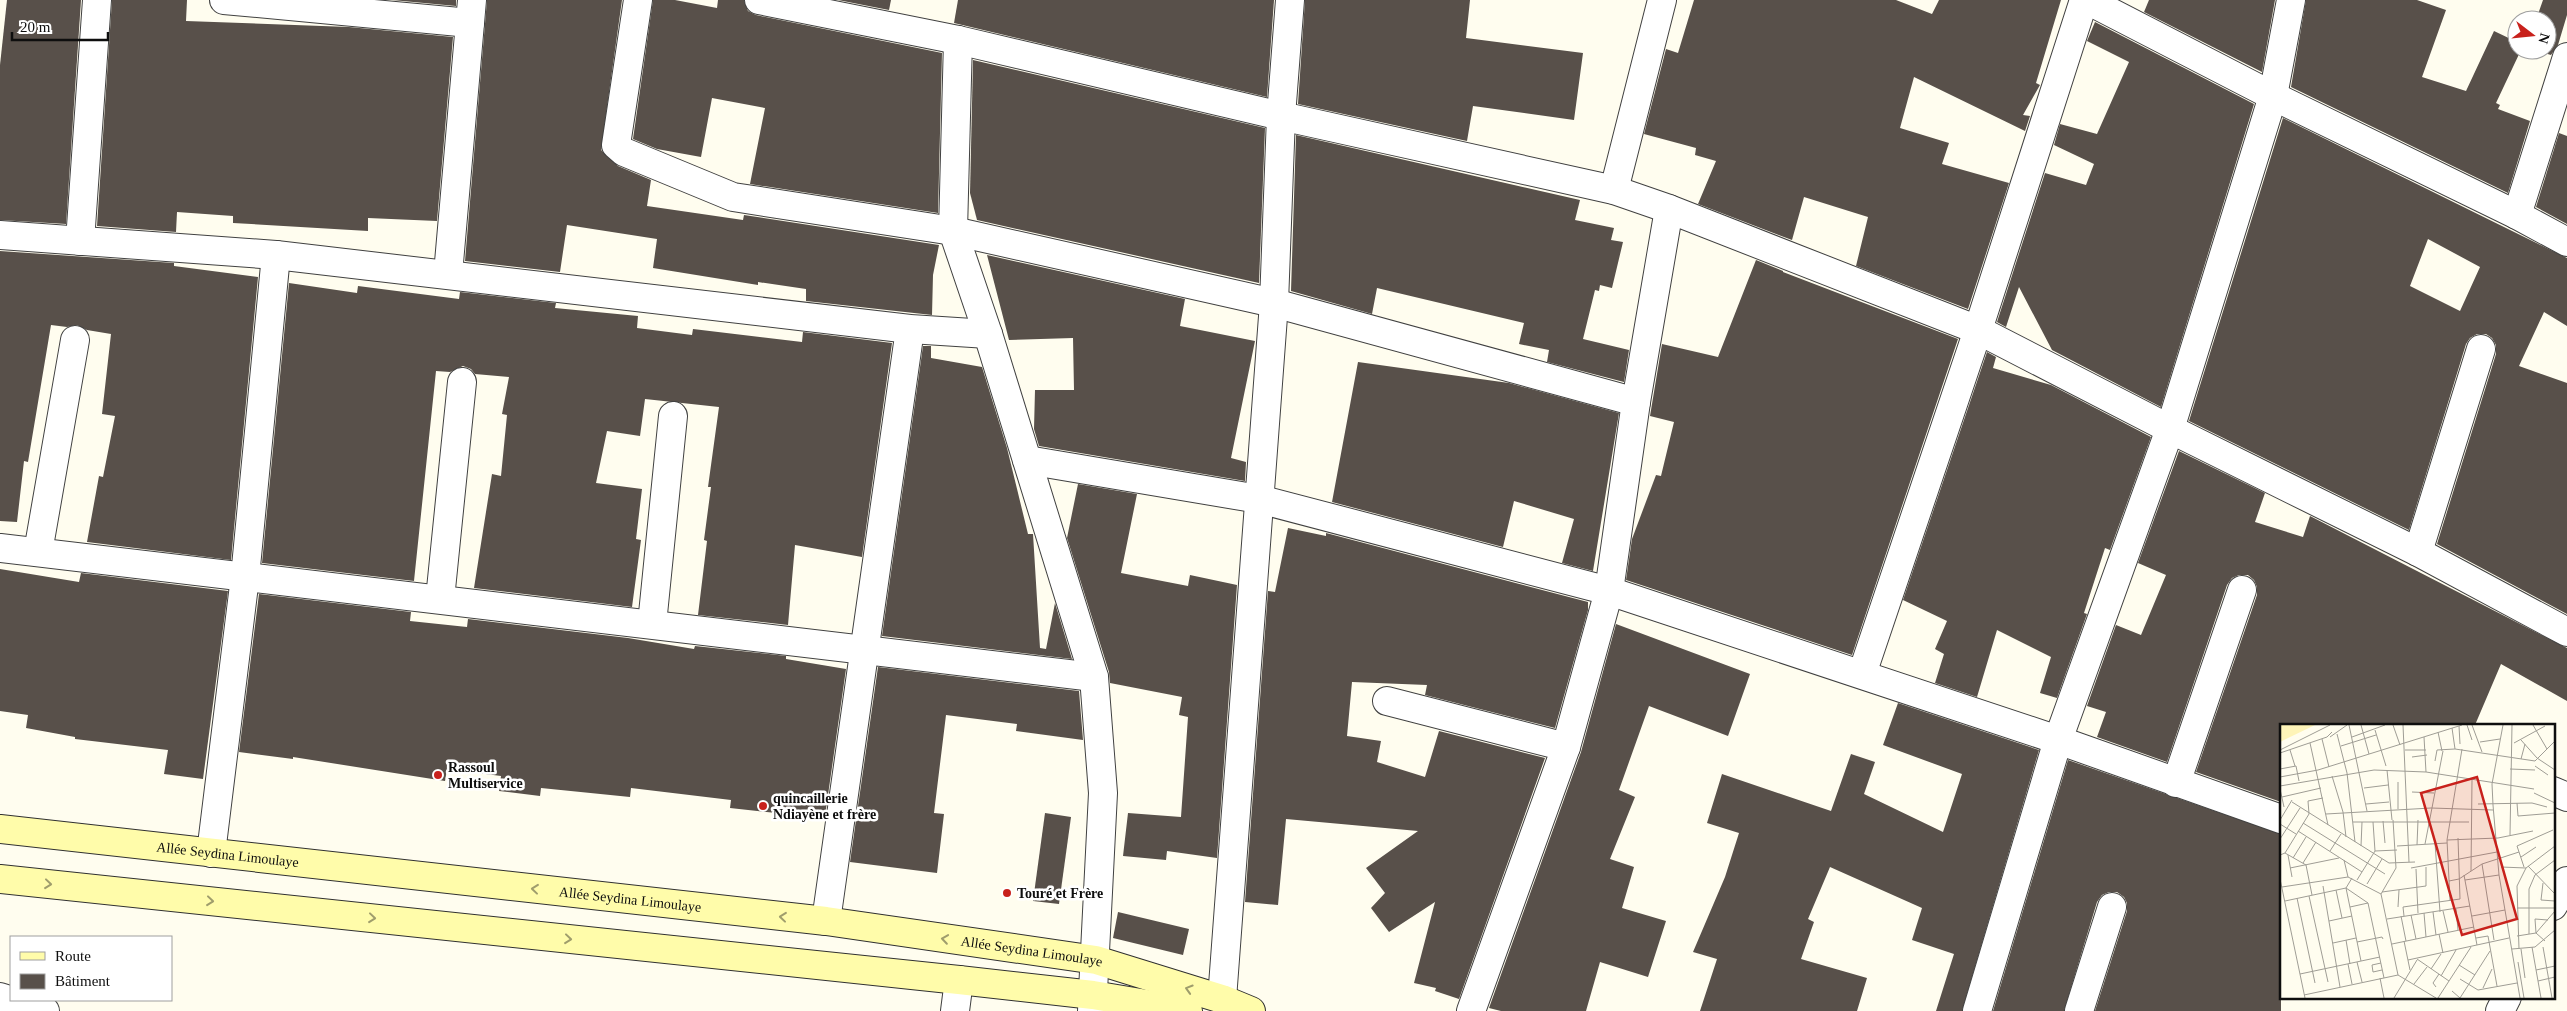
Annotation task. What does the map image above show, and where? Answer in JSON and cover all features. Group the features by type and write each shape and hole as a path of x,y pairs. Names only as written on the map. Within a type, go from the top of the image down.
{"main road":[{"name":"Allée Seydina Limoulaye","path":"0,829 826,921 1096,960 1222,999 1251,1011"},
{"path":"0,879 959,980 1093,1003 1188,1011"}],"street":[{"path":"80,241 97,0"},
{"path":"224,0 471,12 448,274"},
{"path":"638,0 616,145 624,152 733,197 953,231 1274,303 1636,402"},
{"path":"759,0 958,40 1280,116 1614,190 1669,209 1978,330 2418,552 2567,632"},
{"path":"1222,999 1274,303 1280,116 1290,0"},
{"path":"1614,190 1660,0"},
{"path":"1862,674 1978,330 2086,0 2273,96 2517,215 2567,242"},
{"path":"1976,1011 2058,740 2170,428 2273,96 2291,0"},
{"path":"958,40 953,231 988,334 1094,677 1103,793 1093,1003"},
{"path":"2517,215 2567,57"},
{"path":"1471,1011 1566,747 1609,591 1636,402 1669,209"},
{"path":"0,235 276,255 910,329 988,334"},
{"path":"211,853 245,577 276,255"},
{"path":"826,921 910,329"},
{"path":"38,552 75,340"},
{"path":"2418,552 2481,349"},
{"path":"440,599 462,382"},
{"path":"652,624 673,416"},
{"path":"1027,460 1259,499 1609,591 2058,740 2176,783 2280,818"},
{"path":"0,548 1094,677"},
{"path":"2176,783 2242,590"},
{"path":"1387,701 1566,747"},
{"path":"2554,792 2567,798"},
{"path":"2554,904 2567,881"},
{"path":"2078,1011 2112,907"},
{"path":"955,1011 959,980"},
{"path":"2500,1011 2506,998"},
{"path":"13,1001 45,1011"}],"building":[{"path":"7,0 81,0 66,224 0,220 0,65"},
{"path":"112,0 187,0 186,21 349,27 453,37 437,221 368,218 368,231 233,223 233,216 177,212 176,232 97,226"},
{"path":"392,0 456,0 456,6"},
{"path":"487,0 622,0 601,150 618,166 651,180 647,206 743,220 744,215 939,245 933,275 932,315 806,301 806,289 758,282 758,285 653,268 657,239 567,225 560,272 465,261"},
{"path":"653,0 675,0 717,8 718,0 744,0 748,11 756,15 942,53 938,213 750,184 765,108 712,98 701,157 657,149 633,139"},
{"path":"838,0 891,0 889,10"},
{"path":"958,0 1274,0 1267,97 954,23"},
{"path":"1305,0 1470,0 1466,38 1583,53 1574,120 1473,106 1467,141 1298,104"},
{"path":"1694,0 1896,0 1932,14 1939,0 2061,0 2036,83 2040,85 2023,115 2030,116 2025,131 1914,77 1900,128 1949,143 1942,164 2009,183 1968,309 1856,266 1868,217 1804,197 1792,240 1698,204 1716,161 1695,155 1696,148 1644,134 1666,49 1678,53"},
{"path":"2149,0 2275,0 2262,72 2144,12"},
{"path":"2306,0 2417,0 2446,10 2422,77 2466,91 2494,31 2507,37 2507,60 2516,60 2496,103 2500,105 2498,109 2530,121 2508,193 2291,87"},
{"path":"2543,0 2567,0 2567,15 2557,46 2557,10 2540,10"},
{"path":"2095,22 2254,104 2161,407 2052,350 2019,287 2006,327 1997,322 2045,173 2086,185 2094,164 2054,145 2060,124 2097,134 2129,62 2087,41"},
{"path":"973,60 1265,128 1259,283 977,220 970,193"},
{"path":"2283,118 2567,258 2567,326 2544,312 2519,366 2567,383 2567,614 2437,544 2496,354 2496,345 2492,338 2486,334 2477,334 2470,338 2466,344 2409,530 2189,421","holes":["2428,239 2480,267 2460,311 2410,286"]},
{"path":"2559,133 2567,136 2567,224 2536,207"},
{"path":"1296,135 1580,200 1575,220 1614,228 1611,240 1623,242 1612,288 1600,285 1599,291 1595,290 1583,339 1629,350 1624,382 1547,362 1549,350 1519,344 1524,323 1377,288 1372,314 1291,291"},
{"path":"0,251 174,263 174,266 258,277 231,560 87,542 99,476 103,477 115,416 102,414 111,334 87,330 77,325 67,327 51,325 28,462 24,461 17,522 0,521"},
{"path":"987,255 1185,299 1180,326 1255,341 1231,458 1246,462 1245,481 1039,446 1034,429 1035,390 1074,390 1073,338 1009,340"},
{"path":"1756,260 1958,339 1852,655 1626,580 1632,539 1656,475 1661,476 1674,422 1650,416 1662,344 1718,357"},
{"path":"289,283 357,293 358,286 459,299 460,292 556,303 555,308 638,316 637,328 692,335 693,329 802,342 803,332 892,343 862,557 795,545 788,625 698,615 707,541 704,540 711,487 708,487 719,407 645,399 640,436 607,431 596,483 642,489 636,539 641,540 632,607 474,588 492,474 501,476 507,415 502,414 509,377 475,374 471,369 463,366 450,372 436,371 414,581 262,563"},
{"path":"923,346 931,346 931,358 982,367 1007,448 1028,534 1033,534 1040,648 1046,649 1055,603 1072,659 882,636"},
{"path":"1987,352 1996,357 1993,368 2051,385 2151,437 2110,550 2105,548 2084,613 2087,614 2057,698 2040,693 2051,657 1997,630 1977,697 1935,683 1944,654 1935,649 1947,621 1903,600"},
{"path":"1358,362 1509,383 1619,413 1593,571 1562,563 1574,519 1514,501 1503,547 1332,502"},
{"path":"2179,451 2265,493 2255,522 2303,537 2310,516 2567,648 2567,701 2501,664 2475,724 2280,724 2280,802 2196,772 2257,595 2257,587 2254,580 2248,575 2239,575 2232,578 2227,585 2167,762 2097,737 2106,712 2087,706 2116,625 2141,635 2166,575 2138,563"},
{"path":"1078,484 1137,494 1121,573 1188,586 1190,575 1237,585 1217,858 1167,851 1166,860 1123,856 1128,813 1181,817 1188,717 1179,715 1182,697 1110,683 1109,672 1067,538"},
{"path":"1288,528 1326,536 1326,533 1588,602 1588,610 1555,728 1425,695 1427,685 1352,682 1347,736 1381,741 1377,762 1425,777 1439,731 1545,758 1459,999 1435,991 1436,988 1414,983 1435,902 1389,932 1371,908 1385,893 1366,868 1418,831 1286,819 1278,905 1245,902 1268,591 1275,592"},
{"path":"0,569 79,582 81,573 228,591 203,779 164,774 168,750 75,739 75,737 26,728 28,715 0,711"},
{"path":"259,594 411,612 410,621 467,627 468,619 628,638 694,649 695,646 786,656 786,659 846,669 825,816 776,810 776,813 730,808 731,800 631,788 630,797 541,788 540,796 499,791 501,776 447,769 445,781 293,757 293,759 239,752"},
{"path":"1616,624 1750,674 1728,736 1649,706 1619,790 1635,797 1610,859 1634,867 1622,908 1666,921 1648,977 1600,962 1586,1011 1501,1011 1489,1008 1581,752"},
{"path":"878,667 1079,691 1083,740 1016,731 1017,724 946,715 934,813 944,814 937,873 850,862"},
{"path":"1898,703 2039,750 1962,1011 1936,1011 1954,954 1912,940 1922,908 1830,867 1808,919 1814,922 1801,959 1867,978 1857,1011 1700,1011 1717,959 1693,952 1725,877 1739,833 1707,823 1722,774 1831,811 1851,754 1875,762 1864,794 1943,832 1962,774 1883,745"},
{"path":"2068,760 2280,834 2281,1011 2095,1011 2127,911 2127,903 2124,897 2117,892 2109,892 2102,895 2097,902 2064,1011 1993,1011"},
{"path":"1045,813 1071,817 1059,904 1033,901"},
{"path":"1118,912 1189,929 1183,955 1113,938"}],"place":[{"name":"Rassoul Multiservice","path":"438,775"},
{"name":"quincaillerie Ndiayène et frère","path":"763,806"},
{"name":"Touré et Frère","path":"1007,893"}]}
